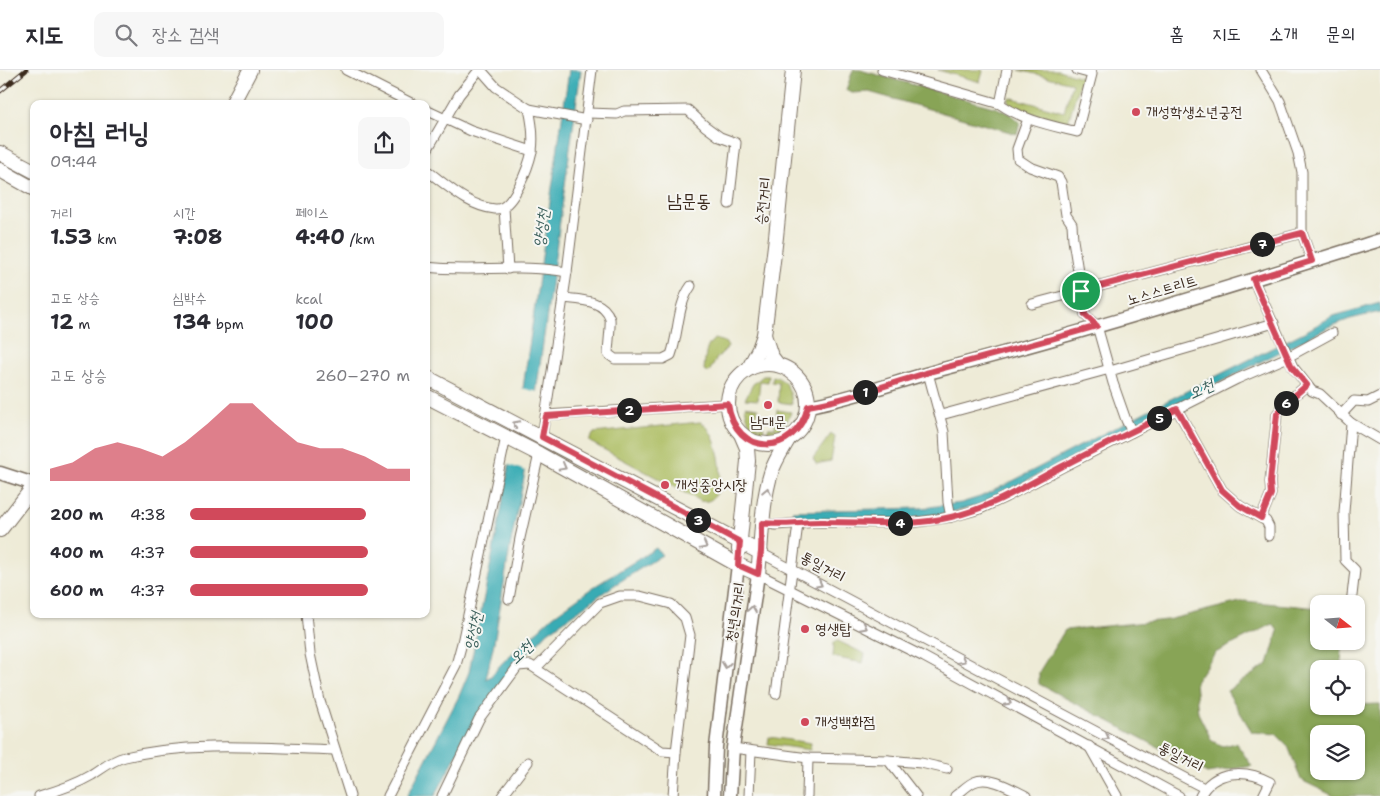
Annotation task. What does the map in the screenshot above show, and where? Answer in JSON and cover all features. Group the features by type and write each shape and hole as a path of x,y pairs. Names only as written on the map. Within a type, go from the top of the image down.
{"main road":[{"path":"234,100 250,70"},
{"name":"승전거리","path":"764,335 794,70"},
{"path":"0,152 30,169"},
{"path":"0,170 30,187"},
{"name":"노스스트리트","path":"808,406 830,402 1033,345 1380,240"},
{"path":"764,335 771,356 778,365"},
{"path":"750,368 764,335"},
{"path":"759,364 778,365 792,372 803,385 807,395 808,406 805,418 799,429 789,438 780,442 770,444 750,440 741,434 732,420 728,404 729,393 733,383 740,374 750,368 759,364"},
{"name":"통일거리","path":"430,379 761,552"},
{"path":"430,398 539,454 738,565 758,574"},
{"name":"청년의거리","path":"714,796 716,747 738,565 748,461 747,448 741,434"},
{"name":"청년의거리","path":"730,796 733,748 761,552 762,523 771,472 789,438"},
{"path":"0,473 30,484"},
{"path":"0,530 30,490"}],"street":[{"path":"346,70 404,100"},
{"path":"430,145 459,95 480,70 496,87 529,109 561,116 585,118 617,114 624,111 688,110 720,137 736,143 729,204"},
{"path":"542,437 563,298 562,271 592,70"},
{"path":"882,70 1000,104 1011,112 1028,119 1077,132 1092,74 1077,70"},
{"path":"1000,104 1007,70"},
{"path":"1261,70 1280,101 1298,154 1302,172 1302,233 1312,261"},
{"path":"508,269 504,208 525,172 532,151 532,122 529,109"},
{"path":"430,112 471,131 532,151"},
{"path":"1028,119 1018,148 1018,159 1030,167 1058,177 1061,182 1066,215 1072,224 1085,315 1097,326 1126,420 1132,430"},
{"path":"430,173 471,202 496,210 504,208"},
{"path":"1032,304 1302,233"},
{"path":"430,268 448,270 538,267 562,271"},
{"path":"1253,279 1292,367 1312,391 1320,394 1351,423 1380,440"},
{"path":"563,298 594,302 603,309 610,320 608,354 615,359 663,359 671,355 684,295 691,286"},
{"path":"941,415 1106,370 1110,371 1274,323"},
{"path":"762,523 776,525 818,522 911,523 980,509 1006,498 1132,430 1237,379 1288,357 1332,333"},
{"path":"928,373 941,415 944,432 950,516"},
{"path":"1261,518 1271,494 1270,482 1277,414 1287,402 1307,385"},
{"path":"1341,415 1354,401 1368,402 1380,396"},
{"path":"546,416 728,404"},
{"path":"1177,409 1222,490 1240,506 1266,521 1269,526 1269,536"},
{"path":"1351,423 1344,512 1345,560 1355,570 1352,595"},
{"path":"388,796 456,665 506,437"},
{"path":"508,599 539,454"},
{"path":"776,694 798,524"},
{"name":"통일거리","path":"761,552 1097,732 1202,792 1213,780 1238,773 1250,774 1270,782 1263,796"},
{"path":"758,574 924,657 1179,796"},
{"path":"536,668 600,603 620,596 640,596 671,604 685,618 690,635 676,752 673,796"},
{"path":"306,618 312,664 320,701 350,796"},
{"path":"442,796 479,719 518,666 530,664 662,751 676,752"},
{"path":"39,796 58,791 81,781 114,760 159,751 212,746 335,750"},
{"path":"1089,746 1117,796"},
{"path":"733,748 751,752 808,758 888,760 922,763 947,768"},
{"path":"749,796 751,752"},
{"path":"807,796 808,758"},
{"path":"888,760 916,796"},
{"path":"502,796 528,762"},
{"path":"955,796 975,781 998,782 1026,796"}],"green space":[{"path":"853,70 860,70 997,108 1012,115 1020,122 1017,134 869,92 852,93 846,90"},
{"path":"938,70 981,70 983,71 980,82"},
{"path":"1019,70 1058,70 1081,77 1068,123 1012,108 1009,104 1009,97 1064,112 1072,83"},
{"path":"715,339 725,342 728,347 717,358 709,372 706,372 704,370 706,353 709,345"},
{"path":"763,376 769,376 768,382 760,381 758,400 745,399 753,384"},
{"path":"773,376 787,386 792,404 778,402 779,383 772,382"},
{"path":"745,406 758,408 757,414 753,414 753,422 757,423 757,427 764,427 763,435 752,427 748,420"},
{"path":"777,410 791,412 779,431 767,435 768,428 775,428"},
{"path":"700,422 707,427 718,451 720,481 717,492 711,500 700,501 590,442 594,433"},
{"path":"831,434 835,437 831,461 816,464 813,458"},
{"path":"1244,601 1310,607 1310,650 1342,650 1341,660 1310,660 1310,715 1365,715 1365,704 1380,704 1380,796 1334,796 1301,780 1288,746 1276,734 1252,732 1227,691 1268,664 1278,631 1273,624 1215,653 1195,682 1198,713 1212,741 1223,746 1236,743 1252,766 1207,773 1039,684 1039,672 1065,630 1167,620"},
{"path":"838,641 865,654 863,663 833,657 834,642"},
{"path":"769,737 811,743 810,750 768,744"}],"water":[{"name":"오천","path":"569,70 581,70 525,473 486,679 553,616 592,588 656,548 662,555 613,586 548,632 513,669 479,713 435,796 407,796 459,696 469,672 523,388"},
{"name":"오천","path":"1380,303 1380,312 1350,319 1329,327 981,504 945,514 911,518 792,521 792,511 921,508 961,503 980,497 1333,316"}],"pier":[{"path":"521,388 538,392 528,472 507,464"}],"railway":[{"path":"0,91 26,70"}],"place":[{"name":"개성학생소년궁전","path":"1136,112"},
{"name":"남대문","path":"768,405"},
{"name":"개성중앙시장","path":"665,485"},
{"name":"영생탑","path":"805,629"},
{"name":"개성백화점","path":"805,722"}],"district":[{"name":"남문동","path":"689,201"}],"route":[{"path":"1302,233 1312,261 1253,279 1292,367 1307,385 1287,402 1277,414 1270,482 1271,494 1261,518 1240,506 1222,490 1177,409 1006,498 951,518 911,523 818,522 776,525 762,523 758,574 738,565 740,542 542,437 546,416 728,404 729,415 734,426 741,434 750,440 760,443 780,442 789,438 799,429 805,418 808,406 830,402 928,373 1043,343 1097,326 1085,315 1081,291 1302,233"}],"water label":[{"name":"양성천","path":"541,228"},
{"name":"양성천","path":"473,631"}]}
